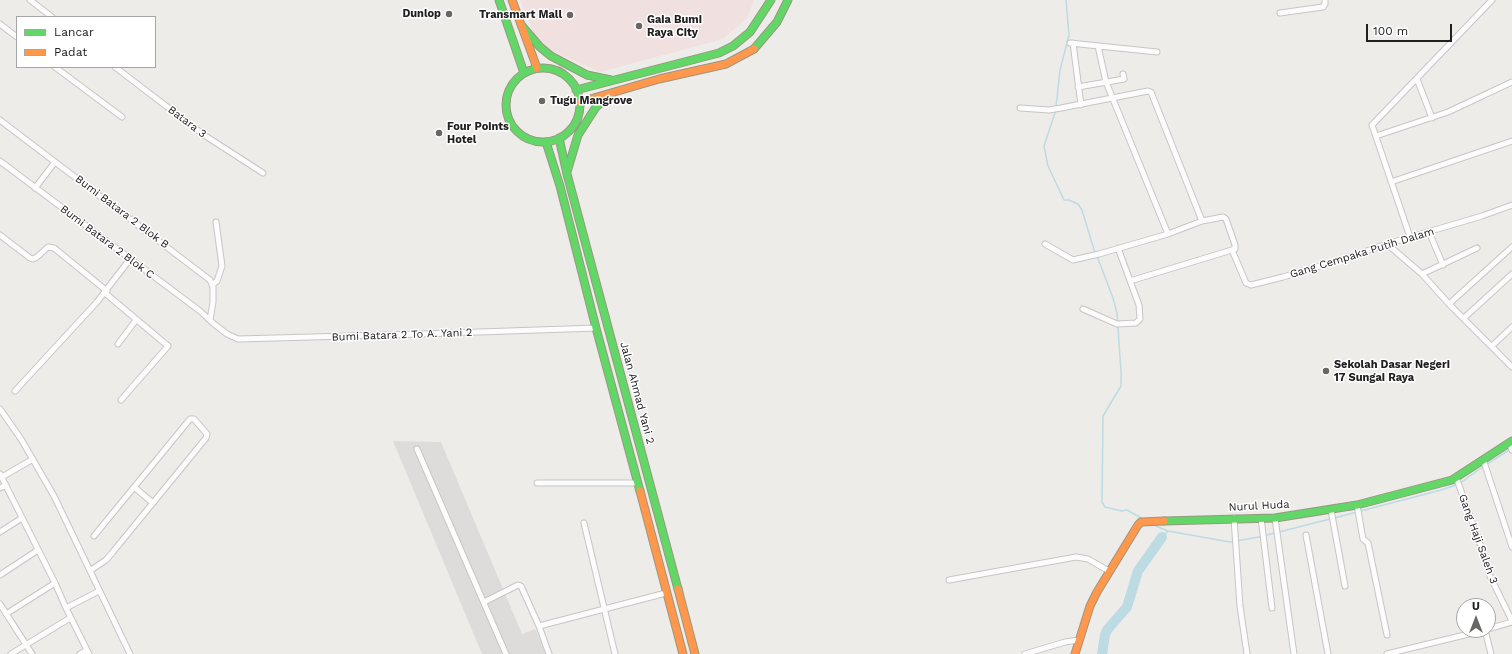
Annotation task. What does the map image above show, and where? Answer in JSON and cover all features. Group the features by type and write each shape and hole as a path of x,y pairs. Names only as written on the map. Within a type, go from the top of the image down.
{"main road":[{"path":"499,0 524,73"},
{"path":"512,0 538,68"},
{"path":"576,90 719,53 732,46 750,32 771,0"},
{"path":"580,102 659,79 726,64 755,48 777,22 788,0"},
{"path":"522,26 540,47 551,56 587,75 613,80"},
{"path":"538,68 555,70 571,81 576,90 580,102 580,111 577,121 571,129 559,138 546,142 537,142 528,139 520,135 509,121 505,103 507,94 511,86 524,73 538,68"},
{"path":"567,174 576,140 583,126 600,102 615,92"},
{"name":"Jalan Ahmad Yani 2","path":"559,138 567,174 695,654"},
{"name":"Jalan Ahmad Yani 2","path":"546,142 560,186 596,328 683,654"},
{"name":"Nurul Huda","path":"1075,654 1094,598 1138,525 1146,521 1276,518 1357,507 1456,479 1485,463 1511,445"}],"street":[{"path":"30,0 51,16"},
{"path":"1280,13 1323,7 1325,0"},
{"path":"1410,237 1372,125 1492,0"},
{"path":"0,24 16,37"},
{"path":"1081,105 1071,43 1158,52"},
{"path":"1098,46 1106,82 1168,234"},
{"path":"56,68 122,117"},
{"name":"Batara 3","path":"116,68 204,135 263,173"},
{"path":"1078,87 1124,79 1123,74"},
{"path":"1417,79 1432,118"},
{"path":"1376,136 1448,112 1512,82"},
{"path":"1020,108 1056,109 1148,91 1151,92 1202,221 1168,234 1092,256 1071,259 1045,244"},
{"name":"Bumi Batara 2 Blok B","path":"0,120 203,274 210,280 212,285"},
{"path":"1391,182 1512,141"},
{"name":"Bumi Batara 2 Blok C","path":"0,161 212,322"},
{"path":"35,188 55,162"},
{"name":"Gang Cempaka Putih Dalam","path":"1202,221 1223,217 1226,219 1235,245 1235,249 1232,250 1246,283 1251,285 1283,278 1387,244 1482,216 1512,205"},
{"path":"212,322 212,285 218,281 222,266 216,222"},
{"path":"1429,232 1442,265"},
{"path":"0,234 33,259 48,247 54,248 168,346 121,400"},
{"path":"1387,244 1422,274 1449,304 1512,367"},
{"path":"1449,304 1512,247"},
{"path":"1083,309 1119,324 1136,323 1140,319 1139,305 1118,248"},
{"path":"1422,274 1477,248"},
{"path":"1130,281 1232,250"},
{"path":"15,391 106,292 130,259"},
{"path":"1464,318 1512,274"},
{"path":"118,344 136,320"},
{"name":"Bumi Batara 2 To A. Yani 2","path":"212,322 228,334 238,339 596,328"},
{"path":"1492,346 1512,327"},
{"path":"0,409 33,459 54,496 91,570 99,591 130,654"},
{"path":"91,570 106,560 206,438 207,434 194,419 190,419 94,536"},
{"path":"417,449 506,654"},
{"path":"33,459 1,476 88,652 80,654"},
{"path":"1485,463 1512,547"},
{"name":"Gang Haji Saleh 3","path":"1456,479 1490,576 1512,622"},
{"path":"537,483 638,483"},
{"path":"0,488 6,485"},
{"path":"134,487 153,503"},
{"path":"1357,507 1363,539 1368,544 1387,635"},
{"path":"1332,511 1345,586"},
{"path":"0,532 22,518"},
{"path":"1234,518 1240,606 1247,654"},
{"path":"1261,518 1272,608"},
{"path":"1276,518 1294,654"},
{"path":"584,523 615,654"},
{"path":"1306,535 1328,654"},
{"path":"0,576 38,550"},
{"path":"949,580 1076,557 1088,559 1109,571"},
{"path":"6,614 55,583"},
{"path":"484,602 518,585 521,586 539,626 549,654"},
{"path":"66,608 99,591"},
{"path":"539,626 666,593"},
{"path":"0,604 32,654"},
{"path":"11,654 70,618"},
{"path":"1496,627 1512,622"},
{"path":"1387,654 1456,637"},
{"path":"1487,638 1491,654"},
{"path":"1025,654 1065,642 1079,640"}],"shaded area":[{"path":"520,0 754,0 747,18 723,39 600,72 550,50 537,41"},
{"path":"393,441 441,442 522,634 535,629 547,654 482,654"}],"waterway":[{"path":"1056,107 1060,70 1069,35 1066,0"},
{"path":"1056,110 1044,146 1048,166 1064,200 1069,200 1078,204 1082,210 1095,253"},
{"path":"1097,256 1117,313 1121,372 1121,386 1103,416 1102,502 1105,507 1122,511 1127,510 1143,519"},
{"path":"1487,464 1511,449"},
{"path":"1334,518 1459,484 1484,466"},
{"path":"1162,537 1168,531 1230,542 1259,537 1330,519"},
{"path":"1151,524 1168,531"},
{"path":"1102,654 1107,630 1127,607 1138,571 1162,537"}],"traffic: fast":[{"path":"499,0 524,73"},
{"path":"576,90 719,53 733,46 750,32 771,0"},
{"path":"754,49 777,22 788,0"},
{"path":"522,26 540,47 551,56 587,75 611,80"},
{"path":"543,68 564,74 574,84 580,105 574,126 564,136 543,142 522,136 512,126 506,105 512,84 522,74 543,68"},
{"path":"567,172 578,135 596,107 609,96"},
{"path":"559,138 567,174 678,589"},
{"path":"546,142 560,186 596,328 640,491"},
{"path":"1164,521 1275,518 1357,505 1452,480 1512,441"}],"traffic: slow":[{"path":"512,0 537,68"},
{"path":"580,102 659,79 726,64 754,49"},
{"path":"640,491 683,654"},
{"path":"1075,654 1090,606 1138,525 1141,522 1164,521"},
{"path":"678,589 695,654"}],"place":[{"name":"Dunlop","path":"449,14"},
{"name":"Transmart Mall","path":"570,15"},
{"name":"Gaia Bumi Raya City","path":"639,26"},
{"name":"Tugu Mangrove","path":"542,101"},
{"name":"Four Points Hotel","path":"439,133"},
{"name":"Sekolah Dasar Negeri 17 Sungai Raya","path":"1326,371"}]}
